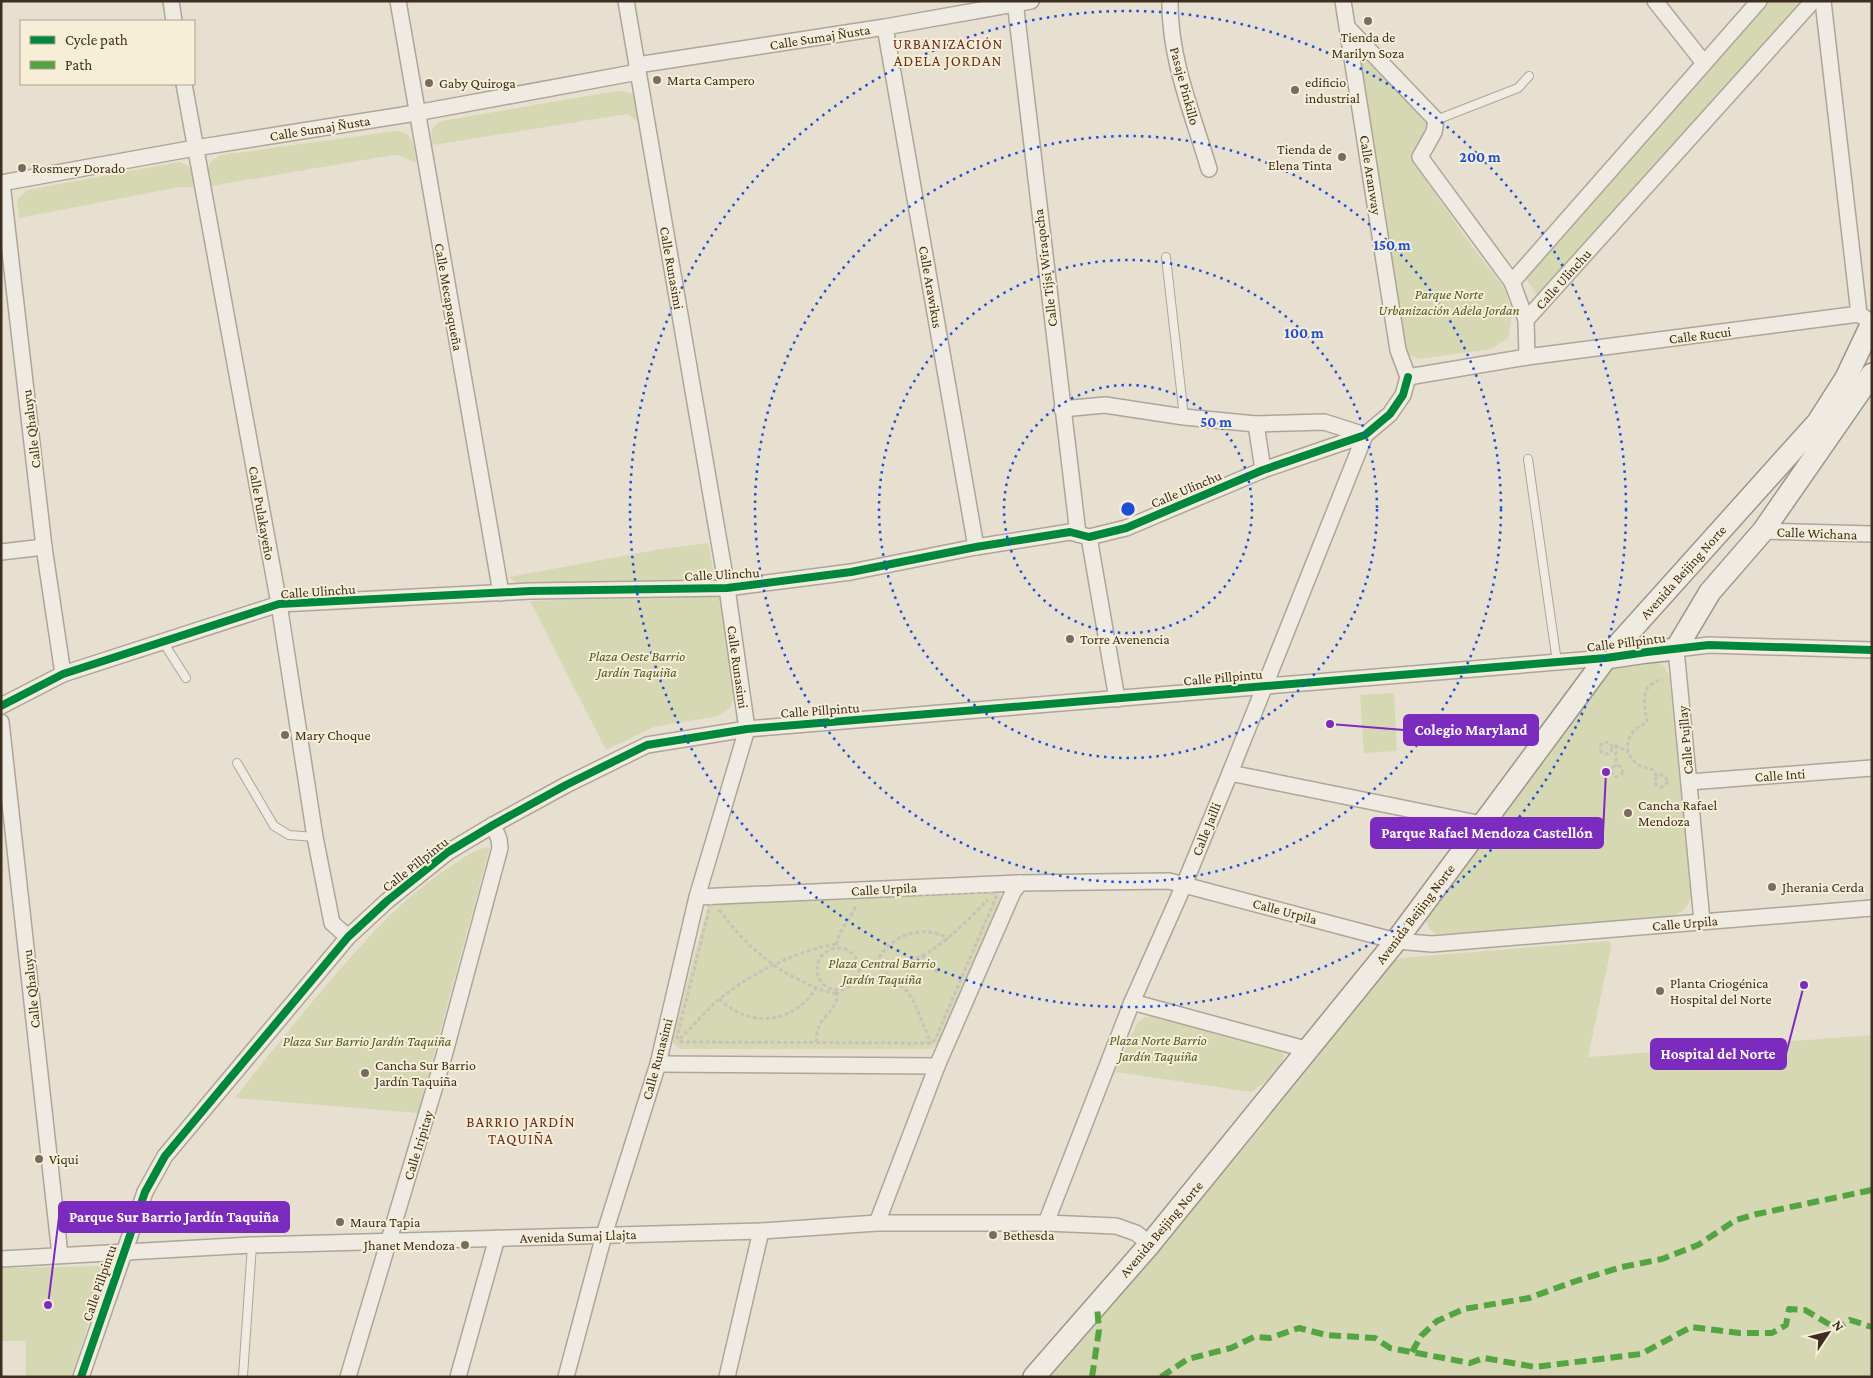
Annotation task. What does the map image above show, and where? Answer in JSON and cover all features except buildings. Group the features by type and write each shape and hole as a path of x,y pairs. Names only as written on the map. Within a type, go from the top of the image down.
{"street":[{"path":"171,1 174,20"},
{"name":"Calle Mecapaqueña","path":"398,1 501,593"},
{"name":"Calle Runasimi","path":"566,1377 604,1235 658,1064 697,897 747,728 727,588 626,1"},
{"name":"Calle Sumaj Ñusta","path":"2,183 195,148 416,113 638,68 885,27 1015,2 1031,1"},
{"name":"Pasaje Pinkillo","path":"1170,1 1169,22 1182,78 1210,169"},
{"name":"Calle Aranway","path":"1343,1 1398,350 1408,377"},
{"path":"1655,1 1704,63"},
{"path":"1512,282 1759,1"},
{"name":"Calle Ulinchu","path":"1527,357 1526,320 1813,1"},
{"path":"1823,1 1867,320"},
{"name":"Calle Tijsi Wiraqocha","path":"1015,2 1062,409 1083,535 1117,700"},
{"name":"Calle Arawikus","path":"885,27 976,547"},
{"path":"1348,28 1436,120 1434,132 1420,157 1512,282 1526,320"},
{"name":"Calle Pulakayeño","path":"184,85 279,604 316,836 332,923 348,937"},
{"name":"Calle Qhaluyu","path":"2,183 44,547 63,674"},
{"name":"Calle Rucui","path":"1527,357 1867,320"},
{"name":"Avenida Beijing Norte","path":"1034,1377 1150,1244 1396,941 1606,658 1818,422 1846,378 1867,320"},
{"path":"1408,377 1527,357"},
{"name":"Calle Ulinchu","path":"1,706 63,674 279,604 530,591 727,588 851,572 976,547 1070,532 1083,535 1126,528 1263,470 1365,435 1390,414 1403,395 1408,377"},
{"path":"1846,378 1871,379"},
{"path":"1676,649 1710,592 1763,531 1871,379"},
{"path":"1062,409 1105,405 1256,424 1324,422 1365,435"},
{"path":"1256,424 1263,470"},
{"name":"Calle Jailli","path":"1046,1223 1132,1002 1230,773 1365,435"},
{"name":"Calle Wichana","path":"1763,531 1872,534"},
{"path":"1,552 44,547"},
{"name":"Calle Pillpintu","path":"81,1377 123,1251 145,1192 171,1148 348,937 387,901 448,852 566,785 647,745 747,728 1117,700 1606,658 1709,645 1872,650"},
{"name":"Calle Pujllay","path":"1676,649 1702,921"},
{"name":"Calle Qhaluyu","path":"1,722 60,1255"},
{"name":"Calle Inti","path":"1689,782 1872,768"},
{"path":"1230,773 1482,824"},
{"name":"Calle Iripitay","path":"348,1377 444,1056 500,848 499,839 493,825"},
{"name":"Calle Urpila","path":"697,897 1020,883 1170,881 1396,941 1432,944 1872,908"},
{"path":"877,1223 937,1066 1013,892 1020,883"},
{"path":"1132,1002 1309,1050"},
{"path":"658,1064 937,1066"},
{"name":"Avenida Sumaj Llajta","path":"1,1259 252,1245 761,1231 877,1223 1046,1223 1116,1226 1136,1233 1150,1244"},
{"path":"727,1377 761,1231"},
{"path":"458,1377 497,1238"}],"lane":[{"path":"1436,120 1518,88 1529,76"},
{"path":"1166,257 1184,416"},
{"path":"1528,459 1557,662"},
{"path":"163,642 186,678"},
{"path":"237,763 274,826 289,835 316,836"},
{"path":"243,1376 252,1245"}],"path":[{"path":"1628,752 1629,736 1640,725 1648,723 1644,698 1646,690 1658,681 1679,678"},
{"path":"1614,745 1611,753 1606,755 1600,749 1602,743 1607,742 1614,745 1628,752 1637,765 1652,769 1657,776"},
{"path":"1614,745 1616,766"},
{"path":"679,1041 676,1037 710,906 718,901 990,892 994,894"},
{"path":"858,969 894,966 922,955 948,939 994,894"},
{"path":"679,1041 931,1043 935,1040 996,897 994,894"},
{"path":"837,946 839,934 854,912 856,897"},
{"path":"679,1041 719,999 756,974 773,966 810,951 837,946 854,956 858,969 854,982 837,992 816,988 773,966 742,938 714,903"},
{"path":"870,968 896,940 912,933 928,931 943,935 948,939"},
{"path":"837,946 824,953 817,965 820,979 824,985 837,992"},
{"path":"922,955 933,970 940,972"},
{"path":"879,968 907,991 913,1000 931,1043"},
{"path":"719,999 736,1013 762,1019 774,1018 795,1010 811,996 816,988"},
{"path":"816,1042 818,1028 824,1018 834,1008 838,999 837,992"}],"green space":[{"path":"1768,1 1801,1 1539,299 1524,275"},
{"name":"Parque Norte Urbanización Adela Jordan","path":"1366,57 1429,122 1410,158 1474,249 1505,289 1512,316 1508,338 1491,349 1419,359 1404,353 1361,61"},
{"path":"624,91 633,95 636,99 641,120 637,121 627,114 433,145 432,131 434,126 441,121"},
{"path":"395,131 402,132 410,137 414,146 417,163 393,155 211,186 208,168 212,161 221,155"},
{"path":"179,162 191,169 197,189 180,187 19,218 17,200 27,190"},
{"path":"708,543 715,579 515,583 509,577 655,550"},
{"name":"Plaza Oeste Barrio Jardín Taquiña","path":"717,596 722,602 734,698 730,708 718,716 654,727 606,750 530,601"},
{"path":"1659,663 1664,666 1669,675 1691,893 1687,907 1675,915 1506,931 1436,934 1430,930 1424,916 1610,670 1619,666"},
{"path":"1394,693 1397,751 1364,753 1360,695"},
{"name":"Plaza Sur Barrio Jardín Taquiña","path":"490,847 418,1113 235,1098 308,1007 381,924 415,892 434,878 470,853"},
{"name":"Plaza Central Barrio Jardín Taquiña","path":"998,891 1001,896 997,907 938,1043 932,1049 680,1049 673,1043 672,1040 709,901"},
{"path":"1610,941 1611,948 1588,1057 1872,1035 1872,1377 1050,1377 1158,1252 1302,1077 1389,963 1401,958"},
{"name":"Plaza Norte Barrio Jardín Taquiña","path":"1152,1016 1277,1049 1284,1054 1283,1060 1273,1076 1252,1092 1115,1072 1137,1023 1145,1017"},
{"path":"106,1266 74,1370 70,1377 26,1377 26,1341 1,1341 1,1268"}],"marked path":[{"path":"1412,1352 1421,1336 1437,1321 1464,1309 1529,1298 1622,1267 1662,1259 1698,1245 1736,1220 1872,1190"},
{"path":"1092,1377 1099,1330 1097,1306"},
{"path":"1161,1377 1188,1359 1231,1348 1254,1337 1270,1338 1299,1328 1326,1335 1375,1338 1390,1348 1470,1363 1484,1358 1535,1367 1641,1354 1691,1327 1740,1333 1772,1333 1786,1325 1789,1309 1805,1310 1837,1329 1850,1320 1872,1327"}],"cycle path":[{"path":"1,706 63,674 279,604 530,591 727,588 851,572 976,547 1070,532 1089,537 1126,528 1263,470 1365,435 1390,414 1403,395 1408,377"},
{"path":"81,1377 145,1192 165,1156 348,937 387,901 448,852 566,785 647,745 747,729 1606,658 1709,645 1872,650"}],"place":[{"name":"Tienda de Marilyn Soza","path":"1368,21"},
{"name":"Marta Campero","path":"657,80"},
{"name":"Gaby Quiroga","path":"429,83"},
{"name":"edificio industrial","path":"1295,90"},
{"name":"Tienda de Elena Tinta","path":"1342,157"},
{"name":"Rosmery Dorado","path":"22,168"},
{"name":"Torre Avenencia","path":"1070,639"},
{"name":"Colegio Maryland","path":"1330,724"},
{"name":"Mary Choque","path":"285,735"},
{"name":"Parque Rafael Mendoza Castellón","path":"1606,772"},
{"name":"Cancha Rafael Mendoza","path":"1628,813"},
{"name":"Jherania Cerda","path":"1772,887"},
{"name":"Hospital del Norte","path":"1804,985"},
{"name":"Planta Criogénica Hospital del Norte","path":"1660,991"},
{"name":"Cancha Sur Barrio Jardín Taquiña","path":"365,1073"},
{"name":"Viqui","path":"39,1159"},
{"name":"Maura Tapia","path":"340,1222"},
{"name":"Bethesda","path":"993,1235"},
{"name":"Jhanet Mendoza","path":"465,1245"},
{"name":"Parque Sur Barrio Jardín Taquiña","path":"48,1305"}],"district":[{"name":"URBANIZACIÓN ADELA JORDAN","path":"948,52"},
{"name":"BARRIO JARDÍN TAQUIÑA","path":"521,1130"}]}
